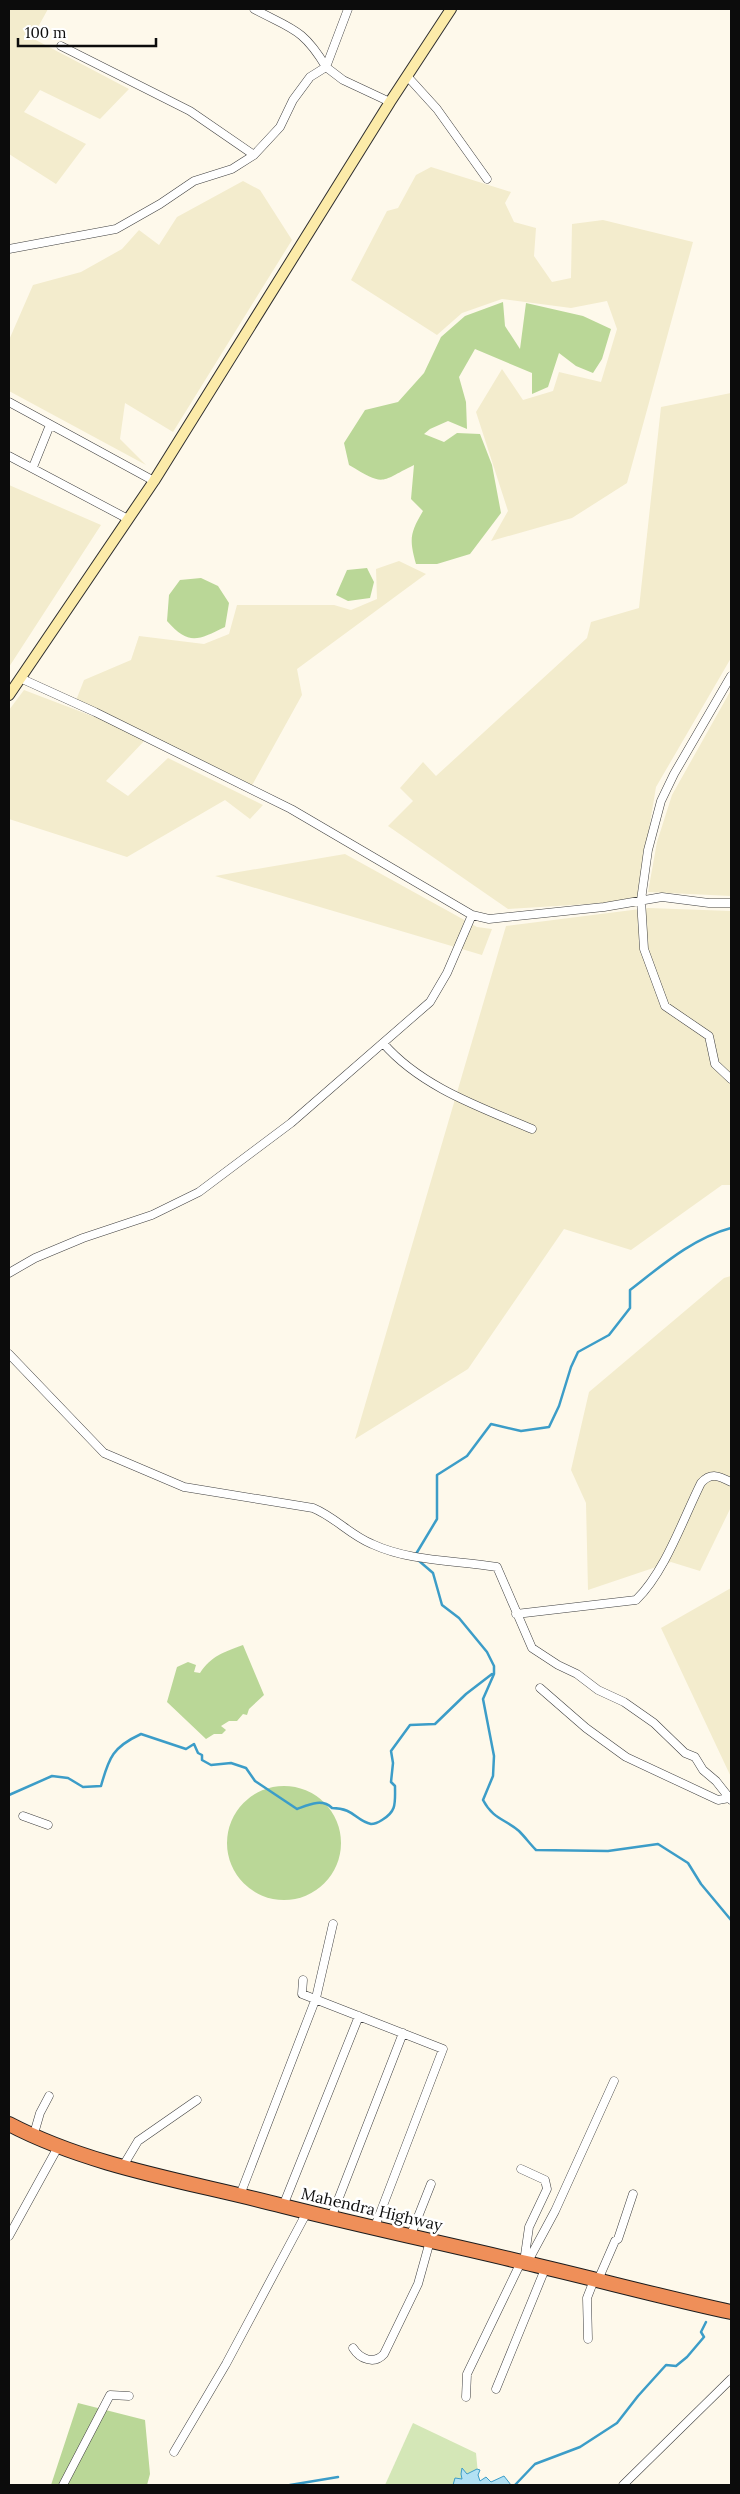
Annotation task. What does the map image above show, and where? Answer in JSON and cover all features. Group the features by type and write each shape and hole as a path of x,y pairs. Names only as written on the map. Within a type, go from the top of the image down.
{"highway":[{"name":"Mahendra Highway","path":"9,2124 32,2137 58,2147 123,2166 374,2229 524,2262 545,2269 731,2312"}],"street":[{"path":"254,9 295,28 314,46 326,67 343,80 390,102"},
{"path":"9,249 116,229 160,204 194,181 232,168 254,155 280,127 294,100 310,77 326,67 348,9"},
{"path":"9,695 154,481 390,102 451,9"},
{"path":"61,46 190,111 254,155"},
{"path":"408,76 437,109 487,179"},
{"path":"9,402 154,481"},
{"path":"33,468 50,425"},
{"path":"9,456 128,519"},
{"path":"731,676 674,774 661,801 648,850 641,900 644,949 665,1006 709,1036 716,1064 731,1079"},
{"path":"20,678 95,712 291,809 472,915 489,919 604,907 662,897 709,903 731,903"},
{"path":"9,1272 35,1258 83,1238 152,1215 199,1192 291,1123 430,1002 447,973 472,915"},
{"path":"383,1043 397,1059 428,1081 454,1095 532,1128"},
{"path":"9,1354 104,1453 184,1487 313,1508 329,1514 351,1534 373,1545 401,1555 497,1567 532,1648 558,1665 577,1674 598,1690 624,1702 654,1723 685,1753 694,1757 703,1770 716,1781 730,1799"},
{"path":"516,1614 636,1600 646,1590 667,1553 706,1476 713,1475 731,1482"},
{"path":"540,1688 586,1728 626,1757 718,1800 730,1799"},
{"path":"23,1816 48,1824"},
{"path":"240,2195 316,1998 333,1924"},
{"path":"303,1980 302,1994 443,2049 374,2229"},
{"path":"283,2206 359,2016"},
{"path":"331,2218 402,2033"},
{"path":"466,2397 467,2374 524,2262 555,2211 614,2081"},
{"path":"32,2137 40,2113 50,2096"},
{"path":"123,2166 138,2141 197,2100"},
{"path":"9,2236 58,2147"},
{"path":"521,2168 545,2180 547,2189 529,2227 524,2262"},
{"path":"410,2237 430,2184"},
{"path":"588,2339 587,2298 615,2241 618,2239 633,2194"},
{"path":"174,2452 226,2364 307,2212"},
{"path":"353,2348 357,2354 372,2361 380,2359 384,2354 418,2284 430,2241"},
{"path":"496,2389 545,2269"},
{"path":"623,2485 731,2379"},
{"path":"63,2485 110,2395 129,2396"}],"shaded area":[{"path":"9,9 48,9 32,38 129,89 100,119 40,90 24,112 86,144 56,184 9,154"},
{"path":"431,167 511,192 505,203 514,222 536,228 534,256 552,282 571,278 572,224 603,220 693,242 627,483 572,518 491,541 508,511 476,412 502,369 523,400 553,391 559,372 601,382 617,329 607,301 571,308 502,299 462,313 437,335 351,280 387,211 398,208 416,175"},
{"path":"243,181 260,190 292,240 173,432 125,403 120,439 146,465 9,391 9,340 33,285 81,272 122,249 139,230 159,245 177,217"},
{"path":"731,393 731,658 656,787 637,901 508,909 388,826 413,801 400,788 423,762 436,776 587,638 591,622 639,608 661,407"},
{"path":"9,485 101,525 9,667"},
{"path":"399,561 426,574 297,669 302,695 250,789 147,738 106,781 128,796 168,758 263,805 250,819 225,800 127,857 9,819 9,710 24,690 134,732 75,703 84,680 131,660 139,636 204,644 229,634 237,605 334,605 351,610 377,599 376,569"},
{"path":"731,690 731,896 648,892 657,842 672,795"},
{"path":"345,854 477,927 492,929 482,955 215,876"},
{"path":"648,908 731,911 731,1185 722,1185 631,1250 564,1229 468,1369 355,1439 506,926"},
{"path":"731,1276 731,1507 700,1571 671,1562 588,1590 586,1503 571,1470 589,1392 724,1278"},
{"path":"731,1588 731,1777 661,1628"}],"green space":[{"path":"503,302 505,326 520,349 526,303 583,316 611,329 602,359 593,373 576,366 559,353 548,387 532,394 532,373 475,349 459,377 466,402 467,429 448,421 430,429 424,434 444,442 457,433 480,434 492,465 501,513 470,554 437,564 416,564 412,548 412,536 415,525 423,511 411,499 414,465 382,480 370,477 349,465 344,443 365,410 398,402 424,373 441,337 465,316"},
{"path":"367,568 374,582 370,598 348,601 336,595 347,570"},
{"path":"201,578 218,586 229,603 225,627 201,637 188,637 175,629 167,621 169,595 180,580"},
{"path":"243,1645 264,1695 249,1709 247,1715 243,1714 237,1721 229,1721 221,1726 226,1730 222,1734 214,1734 206,1739 167,1702 177,1667 188,1662 196,1665 194,1672 200,1673 213,1659 224,1652"},
{"path":"284,1786 306,1790 324,1803 337,1821 341,1843 337,1865 324,1883 306,1896 284,1900 262,1896 244,1883 231,1865 227,1843 231,1821 244,1803 262,1790"},
{"path":"78,2403 145,2420 150,2474 147,2485 51,2485"},
{"path":"413,2423 476,2453 479,2485 385,2485"}],"water":[{"path":"462,2468 467,2474 477,2469 480,2470 478,2475 480,2481 486,2477 491,2482 504,2476 511,2485 453,2485 455,2478 462,2479"}],"waterway":[{"path":"416,1554 437,1519 437,1475 467,1456 491,1424 521,1431 549,1427 559,1406 571,1367 578,1352 609,1335 630,1308 630,1290 666,1262 691,1246 731,1228"},
{"path":"418,1560 433,1573 442,1605 459,1618 487,1652 494,1666 494,1674 483,1699 494,1756 493,1776 483,1800 491,1811 519,1831 536,1850 608,1851 658,1844 688,1863 701,1884 731,1920"},
{"path":"9,1795 52,1776 68,1778 83,1787 101,1786 107,1767 114,1754 124,1744 141,1734 186,1749 194,1744 198,1753 202,1755 202,1760 211,1765 231,1763 246,1768 255,1781 297,1809 315,1803 324,1803 332,1808 350,1812 362,1820 374,1824 387,1817 393,1810 395,1786 391,1782 393,1763 391,1751 410,1725 435,1724 466,1694 492,1674"},
{"path":"515,2485 535,2464 580,2447 617,2423 666,2365 676,2366 687,2357 704,2337 701,2332 706,2322"},
{"path":"290,2485 338,2477"}]}
